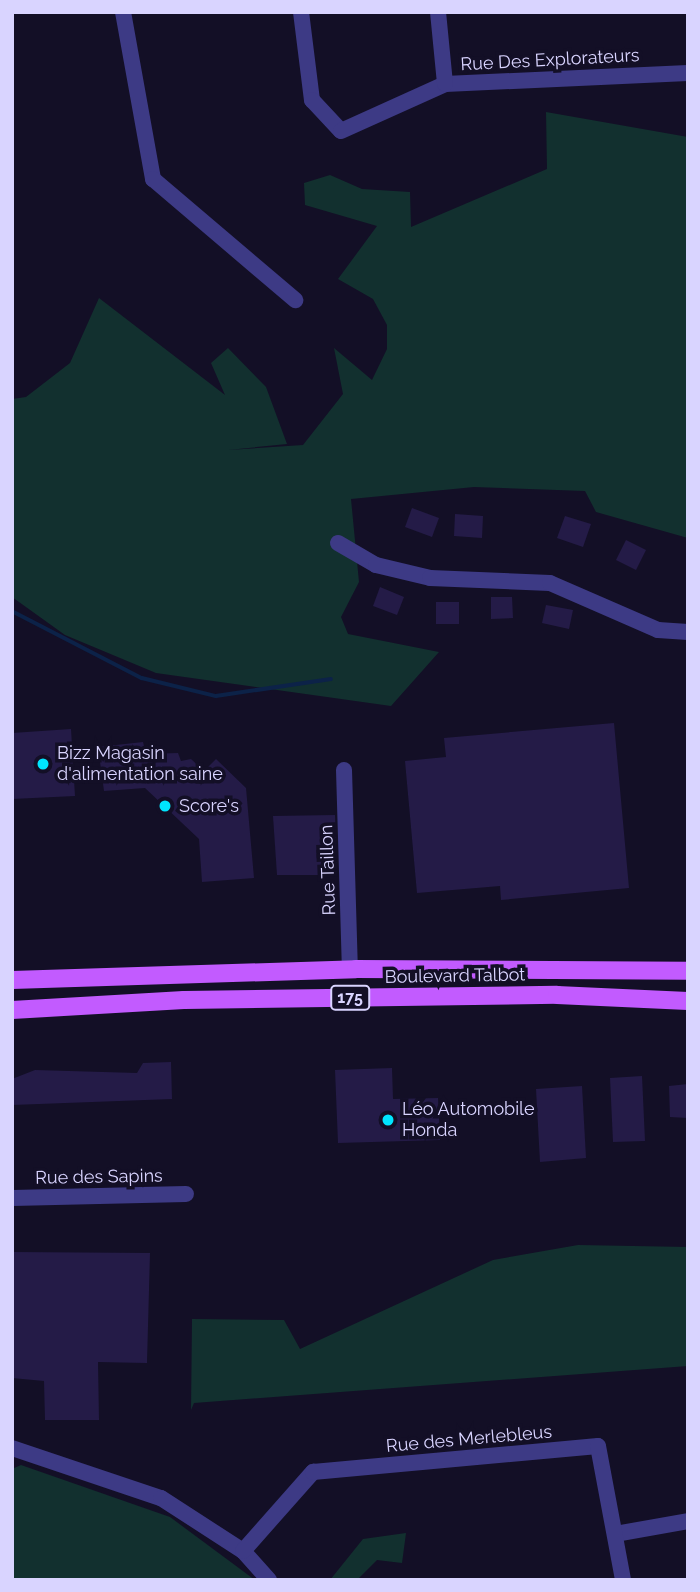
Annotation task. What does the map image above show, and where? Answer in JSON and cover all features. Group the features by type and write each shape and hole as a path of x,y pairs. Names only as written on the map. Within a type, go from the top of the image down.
{"main road":[{"name":"Boulevard Talbot","path":"12,980 351,969 688,971"},
{"name":"Boulevard Talbot","path":"12,1010 184,1000 557,995 688,1001"}],"street":[{"path":"123,12 153,179 295,300"},
{"name":"Rue Des Explorateurs","path":"301,12 312,100 341,131 445,84 688,73"},
{"path":"438,12 445,84"},
{"path":"338,543 376,565 430,578 550,583 658,630 688,632"},
{"name":"Rue Taillon","path":"344,770 351,969"},
{"name":"Rue des Sapins","path":"12,1198 186,1194"},
{"name":"Rue des Merlebleus","path":"243,1551 313,1472 598,1446 623,1580"},
{"path":"12,1448 161,1498 243,1551 269,1580"},
{"path":"615,1534 688,1521"}],"green space":[{"path":"546,112 688,137 688,538 596,512 585,491 474,487 351,499 359,582 341,617 348,634 439,652 391,706 156,673 65,635 12,597 12,399 26,397 70,363 99,298 225,395 211,363 228,348 266,387 287,444 228,450 303,445 343,394 334,348 372,380 387,349 387,325 373,299 338,279 377,226 305,205 304,183 330,175 362,189 410,192 411,227 547,169"},
{"path":"578,1245 688,1247 688,1366 194,1403 191,1410 192,1319 284,1320 300,1349 493,1260"},
{"path":"21,1465 170,1517 255,1580 12,1580 12,1469"},
{"path":"406,1533 402,1563 377,1560 357,1580 330,1580 363,1539"}],"building":[{"path":"412,508 439,518 432,537 405,527"},
{"path":"455,514 483,516 482,538 454,536"},
{"path":"565,516 591,524 583,547 557,538"},
{"path":"626,540 646,550 636,570 616,560"},
{"path":"380,587 404,597 397,615 373,606"},
{"path":"491,597 512,597 513,618 491,619"},
{"path":"436,602 459,602 459,624 436,624"},
{"path":"546,605 573,610 569,629 542,623"},
{"path":"614,723 629,888 501,900 500,886 417,893 405,761 446,757 444,738"},
{"name":"Bizz Magasin d'alimentation saine","path":"71,729 75,796 12,799 12,733"},
{"path":"143,742 146,754 178,753 181,761 191,759 204,771 216,759 246,788 254,878 202,882 199,839 145,788 104,791 98,747"},
{"path":"335,815 337,875 277,875 273,816"},
{"path":"171,1062 172,1099 12,1105 12,1079 35,1070 137,1073 143,1063"},
{"name":"Léo Automobile Honda","path":"392,1068 393,1099 438,1098 440,1140 338,1143 335,1070"},
{"path":"642,1076 645,1141 613,1142 610,1078"},
{"path":"688,1084 688,1118 670,1117 669,1086"},
{"path":"582,1086 586,1158 540,1162 536,1089"},
{"path":"12,1252 150,1253 147,1363 98,1362 99,1420 45,1420 44,1381 12,1378"}],"waterway":[{"path":"12,611 142,678 216,696 331,679"}],"place":[{"name":"Bizz Magasin d'alimentation saine","path":"43,764"},
{"name":"Score's","path":"165,806"},
{"name":"Léo Automobile Honda","path":"388,1120"}]}
